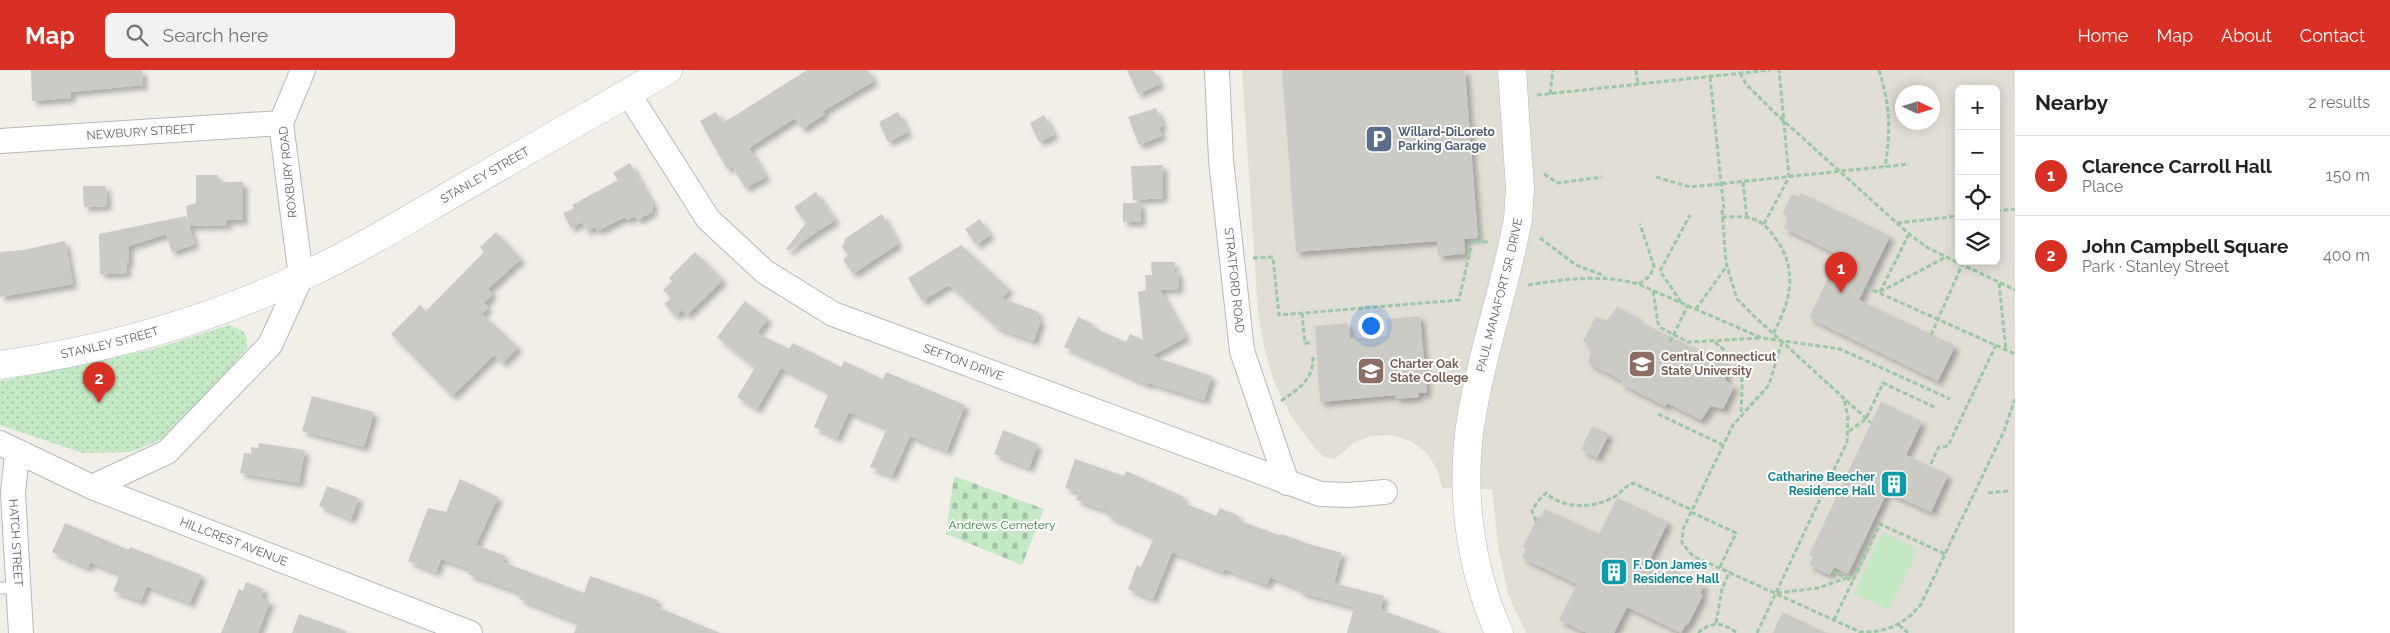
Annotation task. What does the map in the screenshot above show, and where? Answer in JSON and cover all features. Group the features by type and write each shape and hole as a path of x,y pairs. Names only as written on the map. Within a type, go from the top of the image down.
{"main road":[{"name":"STANLEY STREET","path":"0,365 89,348 181,323 246,300 301,277 364,245 668,70"},
{"name":"PAUL MANAFORT SR. DRIVE","path":"1499,633 1476,561 1472,542 1466,483 1472,413 1518,219 1520,189 1512,70"}],"street":[{"name":"ROXBURY ROAD","path":"301,277 281,123 303,70"},
{"name":"STRATFORD ROAD","path":"1217,70 1221,160 1242,352 1287,483"},
{"name":"SEFTON DRIVE","path":"628,93 708,219 765,272 833,314 1320,494 1348,495 1385,492"},
{"name":"NEWBURY STREET","path":"0,141 281,123"},
{"path":"92,487 167,452 270,345 301,277"},
{"name":"HILLCREST AVENUE","path":"8,448 92,487 470,633"},
{"name":"HATCH STREET","path":"8,448 12,493 9,588 21,633"}],"path":[{"path":"1550,94 1552,70"},
{"path":"1636,70 1638,84"},
{"path":"1535,96 1770,70"},
{"path":"1764,224 1789,177 1779,70"},
{"path":"1879,70 1886,93 1890,119 1886,167"},
{"path":"1740,73 1746,84 1783,120 1896,223 1928,248 1955,261"},
{"path":"1710,77 1722,184 1722,217 1727,267 1738,299 1773,334 1872,424"},
{"path":"1656,176 1690,187 1909,164"},
{"path":"1541,168 1546,176 1558,183 1602,177"},
{"path":"1743,182 1747,218"},
{"path":"2000,211 2015,209"},
{"path":"1682,303 1660,271 1690,215"},
{"path":"1896,223 1955,216"},
{"path":"1722,217 1747,218 1764,224 1778,242 1790,268 1791,280 1784,313 1773,334"},
{"path":"1480,224 1481,242"},
{"path":"1638,284 1650,276 1654,266 1640,224"},
{"path":"1537,234 1558,254 1595,274 1638,284 1762,338 1840,349 1950,399"},
{"path":"1880,292 1909,234"},
{"path":"1252,258 1273,256 1279,315 1459,300 1472,242 1492,242"},
{"path":"1880,292 1946,257"},
{"path":"1931,335 1962,265"},
{"path":"1964,265 2015,290"},
{"path":"1654,266 1661,269"},
{"path":"1696,309 1727,267"},
{"path":"1525,286 1582,278 1615,279"},
{"path":"1999,282 2006,350"},
{"path":"1866,286 2015,354"},
{"path":"1653,290 1658,323 1661,328 1688,342 1762,338"},
{"path":"1670,342 1688,306"},
{"path":"1302,313 1305,343 1310,343"},
{"path":"1715,342 1734,357 1740,366 1741,414"},
{"path":"1782,342 1769,385 1741,414 1723,445 1683,529 1682,543 1693,556 1730,571 1860,632 1885,631 1909,619 1921,604 2004,431 2015,399"},
{"path":"1931,464 1938,448 1948,446 1996,345"},
{"path":"1281,402 1308,380 1313,371 1313,357"},
{"path":"1849,431 1866,418 1883,383 1936,408"},
{"path":"1757,633 1847,442 1849,431 1844,399"},
{"path":"1658,414 1723,445"},
{"path":"1536,521 1532,511 1546,493 1566,503 1596,505 1621,493 1633,483 1736,533 1720,567"},
{"path":"1988,493 2009,491"},
{"path":"1834,620 1880,524 1945,554"},
{"path":"1716,623 1722,589 1730,571"},
{"path":"1832,571 1853,580"},
{"path":"1776,593 1818,588 1847,578"},
{"path":"1698,633 1704,627 1716,623 1729,627 1737,633"},
{"path":"1898,625 1908,633"}],"shaded area":[{"name":"Central Connecticut State University","path":"1242,70 2015,70 2015,633 1526,633 1508,594 1498,546 1492,489 1442,488 1437,469 1426,452 1410,441 1391,435 1371,436 1353,443 1335,459 1324,457 1317,451 1292,418 1274,382 1264,347 1258,312"}],"green space":[{"path":"229,325 243,331 247,339 247,348 180,424 160,440 130,452 83,453 0,425 0,381 154,349"},
{"name":"Andrews Cemetery","path":"954,476 1044,509 1022,565 946,534"},
{"path":"1882,532 1918,549 1889,610 1854,594"}],"building":[{"path":"31,70 142,70 143,85 71,92 71,98 32,101"},
{"path":"807,70 868,70 874,81 823,111 825,114 802,129 795,118 749,148 766,177 745,188 732,166 727,169 700,121 716,112 722,122 731,118"},
{"path":"1127,70 1153,70 1160,84 1138,94"},
{"name":"Willard-DiLoreto Parking Garage","path":"1282,70 1465,70 1478,238 1464,239 1465,254 1438,256 1437,241 1296,252"},
{"path":"1156,108 1163,126 1159,127 1162,136 1139,145 1128,117"},
{"path":"898,112 908,132 888,142 879,122"},
{"path":"1044,115 1054,135 1039,142 1030,123"},
{"path":"630,163 653,204 652,212 638,220 635,216 627,220 625,217 597,231 595,227 587,231 582,222 571,228 563,213 574,208 572,205 618,180 613,173"},
{"path":"1163,165 1163,198 1133,200 1131,166"},
{"path":"196,175 218,175 218,182 243,182 243,220 227,220 227,225 189,226 195,244 172,252 166,234 129,246 129,263 126,263 127,273 100,274 99,234 186,216 188,223 186,206 196,203"},
{"path":"83,186 106,186 107,206 84,207"},
{"path":"816,192 835,220 788,251 786,249 806,223 794,207"},
{"path":"1801,193 1890,236 1859,300 1955,346 1938,381 1809,318 1839,255 1784,228 1789,217 1782,214 1792,194 1799,197"},
{"path":"1123,203 1141,203 1141,222 1123,222"},
{"path":"882,214 898,244 853,274 843,260 848,255 842,247 846,238"},
{"path":"980,219 990,235 976,245 965,229"},
{"path":"496,232 521,259 488,289 493,294 484,303 488,307 482,314 518,347 503,363 494,355 452,396 391,334 420,305 426,311 484,252 480,247"},
{"path":"65,241 73,284 0,297 0,252 23,250"},
{"path":"961,245 1009,289 1002,298 1039,312 1037,318 1041,320 1034,341 998,328 949,285 922,301 908,278"},
{"path":"695,252 723,280 687,315 682,310 676,316 664,304 671,298 663,290 672,281 669,278"},
{"path":"1151,262 1175,262 1174,271 1178,271 1179,289 1160,290 1186,337 1152,356 1212,376 1204,400 1149,383 1148,385 1064,347 1078,317 1093,324 1092,327 1126,342 1130,334 1143,340 1138,292 1146,290 1145,275 1152,275"},
{"path":"745,301 768,319 757,333 789,349 793,343 841,367 844,361 883,379 886,372 965,405 947,451 910,436 892,476 870,467 887,428 849,412 837,438 814,427 829,392 781,368 757,409 737,397 755,368 717,337"},
{"path":"1617,307 1638,318 1637,321 1729,364 1725,380 1734,387 1723,409 1711,406 1701,420 1667,403 1665,406 1621,384 1623,381 1588,363 1592,348 1583,341 1595,317 1607,320"},
{"name":"Charter Oak State College","path":"1420,316 1427,393 1418,393 1419,397 1396,399 1395,395 1320,402 1315,326 1348,323 1350,339 1387,336 1386,319"},
{"path":"312,396 374,412 364,447 302,431"},
{"name":"Catharine Beecher Residence Hall","path":"1881,402 1922,422 1906,455 1948,475 1931,512 1887,492 1848,574 1834,567 1830,575 1809,565 1813,557 1809,555"},
{"path":"1592,426 1609,434 1597,458 1581,449"},
{"path":"1003,430 1038,444 1029,468 994,454"},
{"path":"259,443 305,450 299,483 240,473 244,453 251,454 251,447 258,448"},
{"path":"1075,459 1124,476 1126,471 1184,497 1182,502 1216,516 1220,508 1239,516 1238,520 1279,535 1282,534 1342,553 1334,583 1384,596 1381,608 1384,611 1440,631 1439,633 1347,633 1354,607 1299,592 1300,589 1270,577 1267,585 1224,569 1223,572 1172,552 1153,599 1128,589 1137,565 1141,567 1154,537 1106,515 1108,511 1076,500 1079,492 1065,488"},
{"path":"460,479 498,497 476,545 506,556 503,562 584,593 590,576 658,600 655,606 720,633 574,633 578,622 519,599 521,593 468,574 470,569 441,559 436,572 408,561 428,508 446,512"},
{"path":"327,486 359,498 351,519 319,506"},
{"name":"F. Don James Residence Hall","path":"1617,498 1668,522 1650,559 1704,585 1700,594 1703,595 1688,625 1686,624 1681,633 1627,607 1614,633 1587,633 1559,620 1577,584 1522,558 1526,549 1523,547 1538,516 1541,517 1545,509 1599,534"},
{"path":"65,523 129,550 130,547 202,575 190,603 147,586 141,601 113,591 120,574 90,562 88,568 52,552"},
{"path":"246,582 264,589 261,598 270,601 258,633 221,633 239,589 243,591"},
{"path":"1782,612 1826,633 1773,633"},
{"path":"299,614 346,631 346,633 292,633"}],"place":[{"name":"Willard-DiLoreto Parking Garage","path":"1379,139"},
{"name":"Clarence Carroll Hall","path":"1841,293"},
{"name":"Central Connecticut State University","path":"1642,364"},
{"name":"Charter Oak State College","path":"1371,371"},
{"name":"John Campbell Square","path":"99,403"},
{"name":"Catharine Beecher Residence Hall","path":"1894,484"},
{"name":"F. Don James Residence Hall","path":"1614,572"}]}
